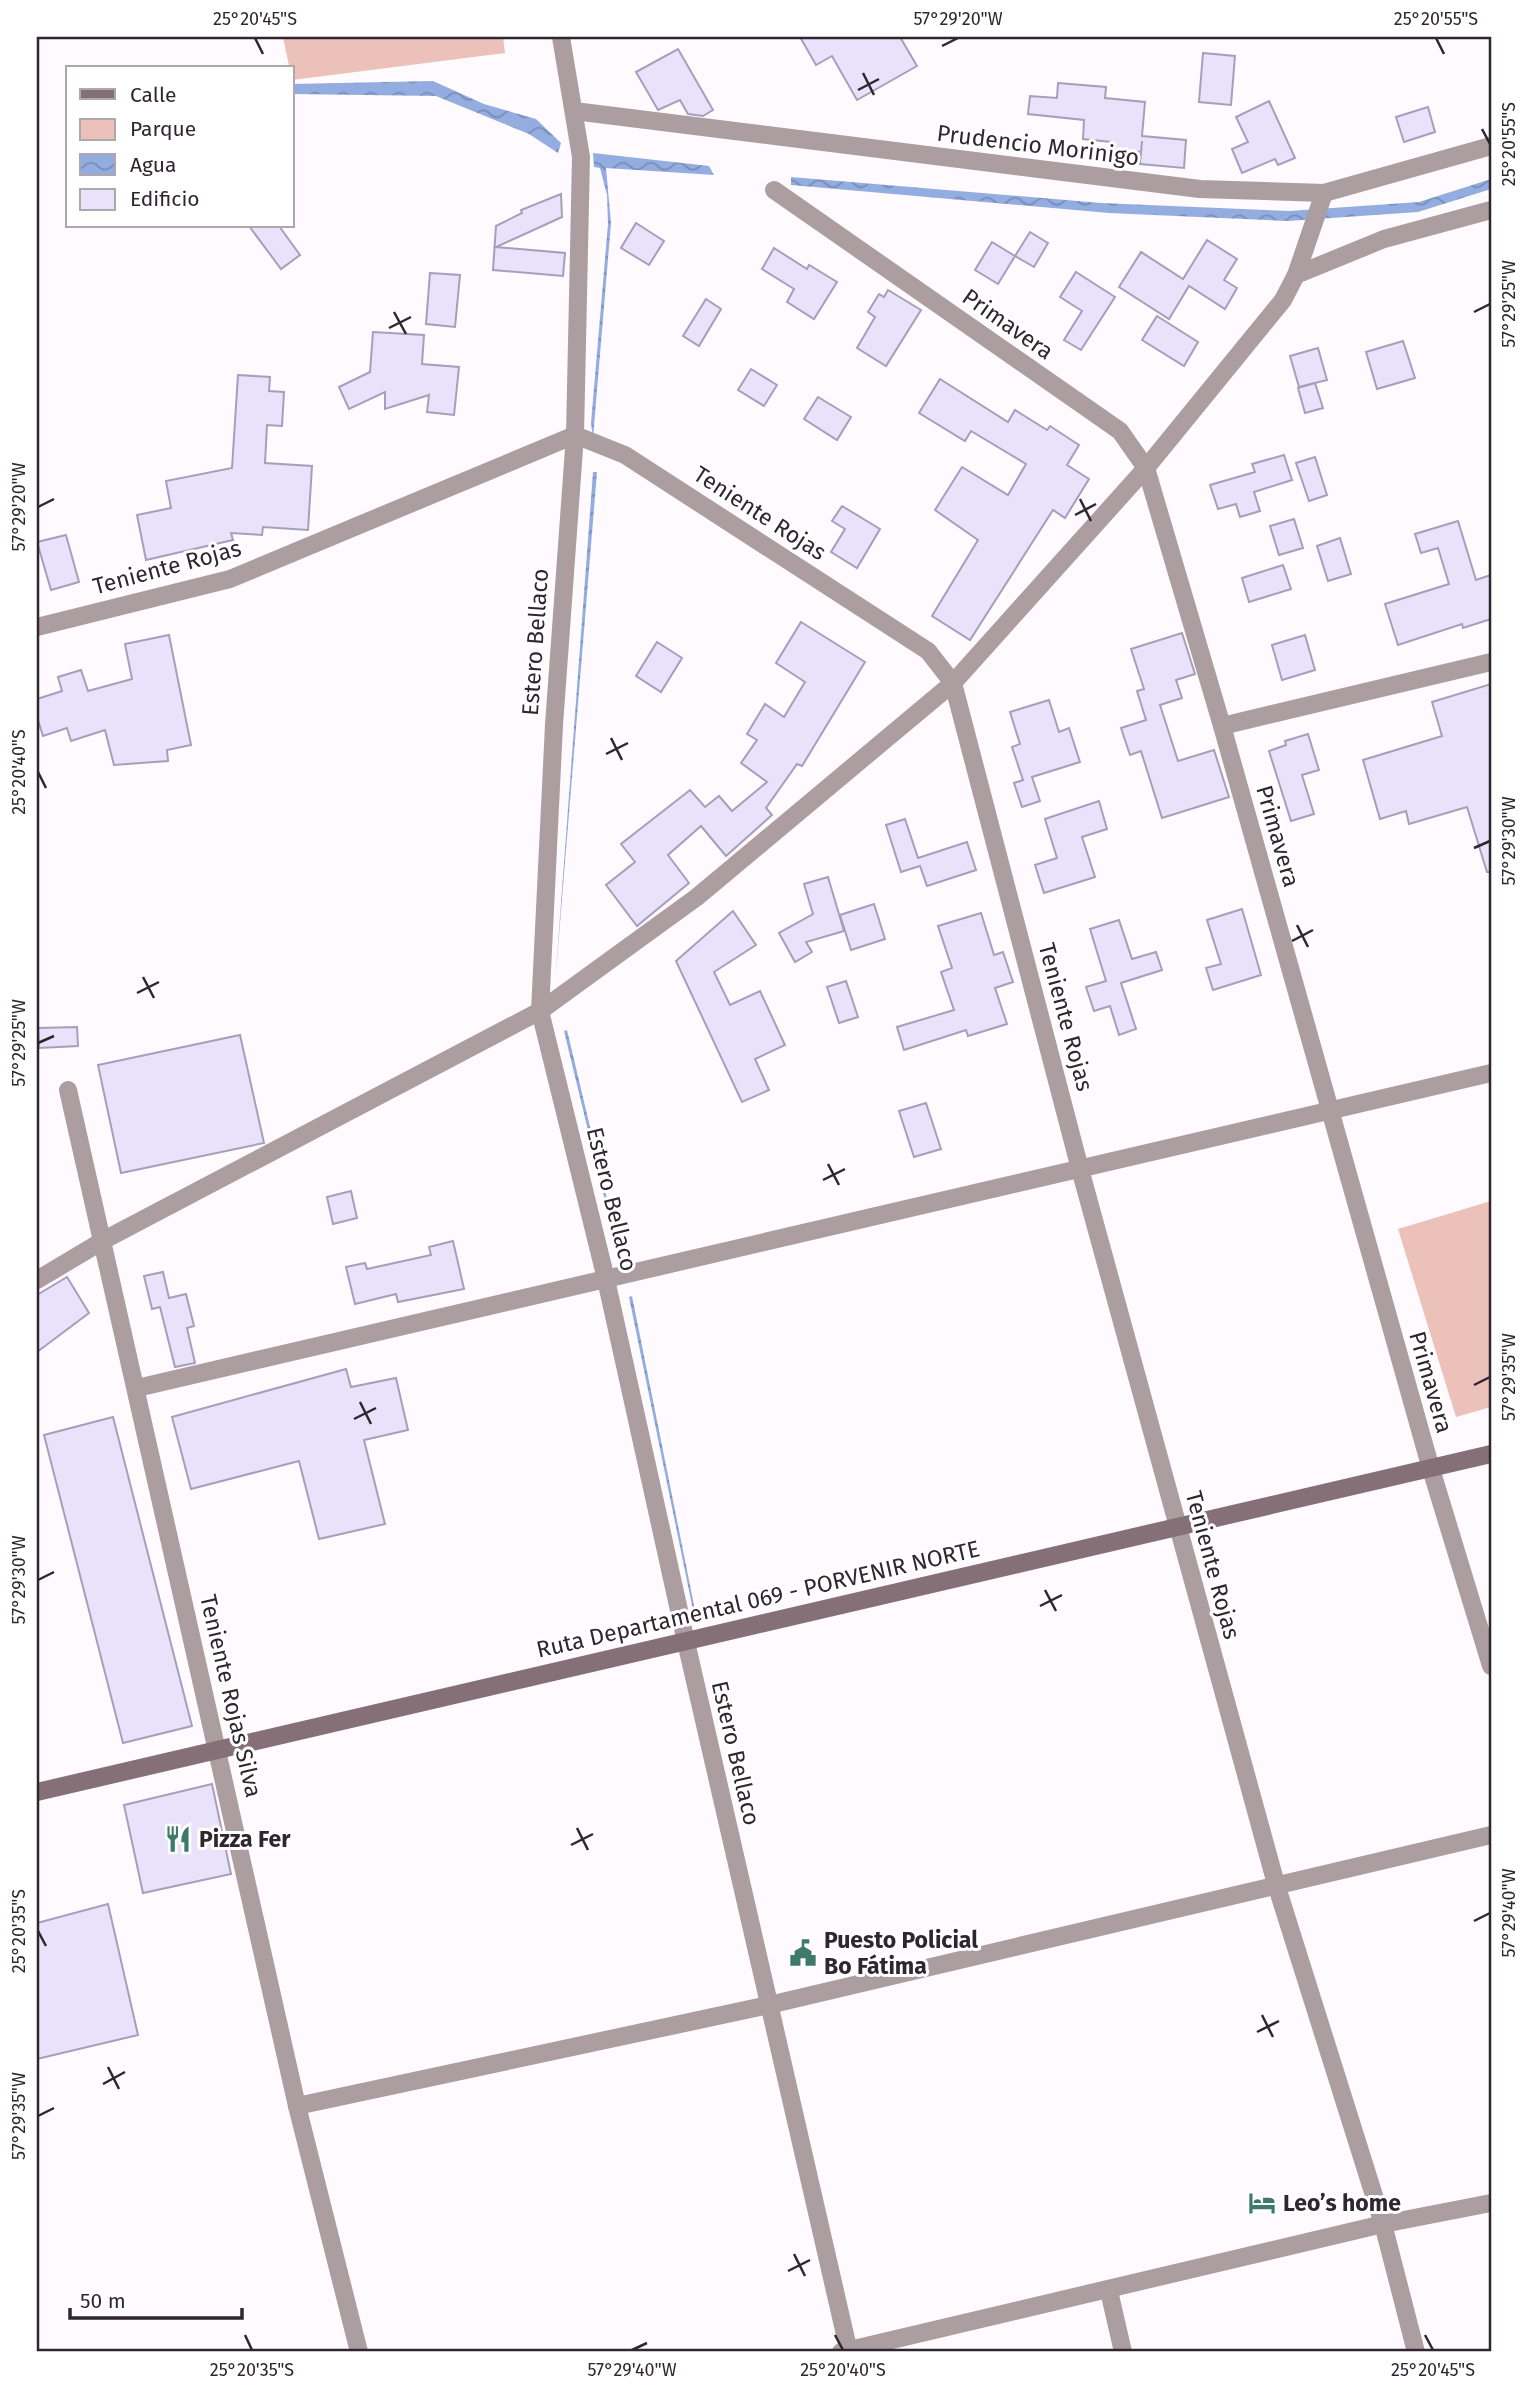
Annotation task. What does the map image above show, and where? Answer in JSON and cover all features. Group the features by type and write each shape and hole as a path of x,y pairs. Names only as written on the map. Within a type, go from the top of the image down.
{"main road":[{"name":"Ruta Departamental 069 - PORVENIR NORTE","path":"37,1792 1491,1454"}],"street":[{"name":"Estero Bellaco","path":"561,37 581,157 575,435 554,725 540,1011 606,1275 846,2352"},
{"name":"Prudencio Morinigo","path":"574,111 1200,189 1322,199 1491,146"},
{"name":"Primavera","path":"774,191 1120,431 1146,468 1222,726 1431,1469 1491,1666"},
{"path":"37,1280 104,1240 540,1011 697,897 953,683 1146,468 1283,300 1296,275 1322,199"},
{"path":"1296,275 1384,239 1491,210"},
{"name":"Teniente Rojas","path":"37,627 230,579 575,435 625,455 928,651 953,683 1080,1169 1276,1884 1383,2224 1416,2352"},
{"path":"1222,726 1491,662"},
{"path":"137,1388 606,1275 1080,1169 1491,1073"},
{"name":"Teniente Rojas Silva","path":"68,1090 104,1240 297,2106 359,2352"},
{"path":"297,2106 769,2005 1491,1835"},
{"path":"846,2352 1383,2224 1491,2203"},
{"path":"1109,2291 1123,2352"}],"green space":[{"path":"283,37 503,37 505,53 294,80 294,66 289,66"},
{"path":"1491,1201 1491,1407 1456,1417 1398,1229"}],"water":[{"path":"433,81 484,104 536,119 561,143 558,153 529,134 436,96 294,94 294,84"},
{"path":"593,153 709,166 714,175 606,168 611,223 593,438 591,423 608,224 607,195 600,168 594,167"},
{"path":"791,177 1101,203 1289,211 1419,202 1491,179 1491,189 1418,212 1288,221 1109,213 791,185"},
{"path":"593,472 597,472 555,984"},
{"path":"567,1030 624,1270 622,1271 564,1031"},
{"path":"632,1296 696,1615 629,1297"}],"building":[{"path":"800,37 900,37 917,66 857,100 832,56 816,65"},
{"path":"678,49 713,110 703,116 688,114 680,100 658,110 636,72"},
{"path":"1203,53 1235,56 1231,105 1199,102"},
{"path":"1058,83 1106,87 1105,98 1145,102 1142,136 1186,140 1184,168 1140,164 1142,141 1141,152 1110,149 1111,142 1083,139 1084,120 1028,114 1030,96 1057,98"},
{"path":"1269,101 1295,158 1278,165 1275,159 1242,173 1232,149 1248,142 1236,117"},
{"path":"1428,107 1435,132 1404,142 1396,117"},
{"path":"561,194 562,217 496,247 565,253 563,276 493,270 496,226 522,213 521,210"},
{"path":"636,223 664,241 649,265 621,248"},
{"path":"250,228 280,228 300,255 281,269"},
{"path":"1030,232 1048,243 1034,267 1015,256"},
{"path":"1207,240 1237,259 1224,280 1237,288 1225,309 1189,286 1169,319 1119,287 1141,252 1183,279"},
{"path":"992,242 1015,256 998,284 975,270"},
{"path":"774,248 807,269 809,265 837,282 814,319 787,302 794,289 762,269"},
{"path":"1076,272 1115,297 1081,350 1064,340 1082,311 1060,297"},
{"path":"430,273 460,275 455,327 426,324"},
{"path":"888,290 921,310 886,366 857,348 875,317 868,312 879,294 884,297"},
{"path":"706,299 721,309 699,346 683,336"},
{"path":"1157,316 1198,342 1184,366 1142,340"},
{"path":"373,332 424,335 422,364 459,367 454,415 427,412 429,395 385,409 385,392 349,409 339,387 370,372"},
{"path":"1403,341 1415,378 1377,389 1366,352"},
{"path":"1318,348 1327,380 1299,387 1290,356"},
{"path":"751,369 777,385 764,406 738,390"},
{"path":"238,375 270,377 269,391 284,392 282,426 267,425 265,463 312,466 308,530 263,527 262,535 231,533 233,540 146,560 137,515 171,508 166,481 232,468"},
{"path":"940,379 1008,422 1015,410 1047,430 1050,426 1079,445 1067,465 1089,479 1065,518 1053,510 970,640 932,616 978,540 935,510 962,467 1008,495 1026,464 971,431 965,441 919,413"},
{"path":"1315,383 1323,408 1305,413 1298,388"},
{"path":"818,397 851,417 837,440 804,419"},
{"path":"1284,455 1292,480 1254,492 1260,511 1240,517 1236,504 1218,509 1210,485 1255,472 1252,464"},
{"path":"1315,457 1327,495 1309,501 1296,463"},
{"path":"842,506 880,529 857,568 831,552 845,529 832,521"},
{"path":"1294,519 1303,548 1279,555 1270,526"},
{"path":"1458,521 1476,580 1491,575 1491,619 1463,628 1462,624 1398,645 1385,604 1449,584 1438,548 1421,553 1415,534"},
{"path":"66,535 79,582 51,590 37,542"},
{"path":"1340,538 1351,574 1328,581 1317,546"},
{"path":"1283,565 1291,589 1249,602 1242,578"},
{"path":"801,622 865,662 802,766 797,764 766,808 772,815 726,856 701,826 668,855 689,883 637,926 606,885 635,862 621,844 690,790 705,807 719,796 732,811 767,782 741,763 757,740 747,734 765,704 784,717 805,682 776,663"},
{"path":"1182,633 1195,674 1176,680 1182,698 1160,705 1178,761 1214,750 1229,797 1162,818 1141,751 1130,755 1121,728 1146,720 1137,691 1144,689 1131,649"},
{"path":"169,635 191,745 167,750 168,761 114,765 105,730 71,741 67,728 43,736 37,717 37,699 62,691 58,677 81,670 88,691 132,679 125,644"},
{"path":"1305,635 1315,670 1282,680 1272,645"},
{"path":"657,642 682,658 661,692 636,676"},
{"path":"1491,684 1491,872 1487,872 1467,807 1409,824 1406,811 1380,819 1363,760 1442,736 1432,702"},
{"path":"1049,700 1059,732 1069,728 1080,762 1032,777 1040,801 1022,807 1014,783 1023,780 1012,747 1020,744 1010,712"},
{"path":"1308,734 1319,770 1302,775 1314,814 1291,821 1269,751 1286,745 1285,741"},
{"path":"1099,801 1107,829 1082,837 1095,877 1044,893 1035,865 1057,858 1045,819"},
{"path":"905,819 918,858 967,842 976,870 927,886 920,866 901,872 886,825"},
{"path":"828,877 844,931 806,942 812,952 795,962 779,933 813,914 804,884"},
{"path":"874,904 885,939 851,950 840,915"},
{"path":"1242,909 1261,975 1213,990 1206,968 1221,964 1207,920"},
{"path":"733,911 756,945 714,972 730,1005 760,991 785,1045 755,1059 769,1090 742,1102 676,961"},
{"path":"981,913 994,955 1003,952 1013,982 995,988 1007,1024 968,1036 966,1030 904,1050 897,1027 954,1010 941,972 952,968 938,926"},
{"path":"1119,920 1132,959 1156,952 1162,970 1121,983 1136,1029 1119,1035 1110,1006 1094,1011 1086,987 1106,981 1090,929"},
{"path":"846,981 858,1017 839,1023 827,987"},
{"path":"77,1027 78,1046 39,1048 38,1028"},
{"path":"240,1035 264,1143 121,1173 98,1065"},
{"path":"926,1103 941,1149 914,1157 899,1111"},
{"path":"351,1191 357,1218 333,1224 327,1197"},
{"path":"453,1241 464,1289 398,1302 396,1294 355,1304 346,1267 365,1263 367,1269 431,1255 429,1247"},
{"path":"163,1272 169,1298 186,1294 194,1326 187,1328 195,1363 175,1367 160,1307 152,1309 144,1276"},
{"path":"67,1277 89,1313 37,1352 37,1295"},
{"path":"346,1369 351,1387 396,1378 408,1430 364,1440 385,1524 319,1539 299,1461 191,1489 172,1417"},
{"path":"113,1417 192,1726 123,1743 44,1435"},
{"name":"Pizza Fer","path":"212,1784 231,1874 143,1893 124,1805"},
{"path":"108,1904 138,2035 37,2059 37,1923"}],"place":[{"name":"Pizza Fer","path":"178,1839"},
{"name":"Puesto Policial Bo Fátima","path":"803,1953"},
{"name":"Leo’s home","path":"1262,2203"}]}
